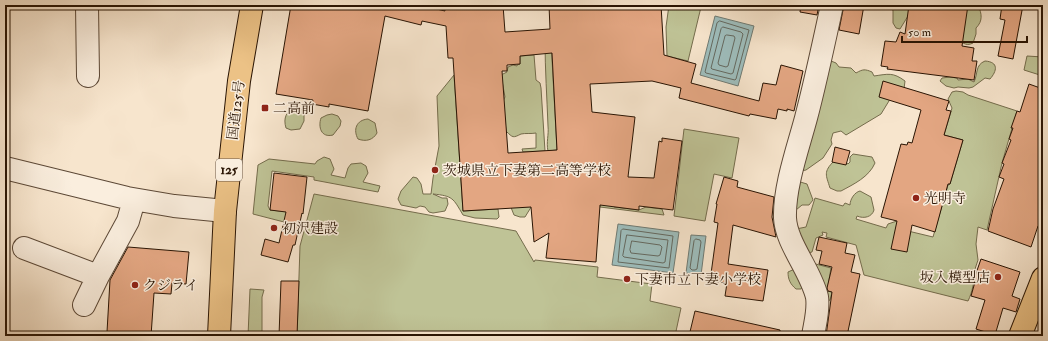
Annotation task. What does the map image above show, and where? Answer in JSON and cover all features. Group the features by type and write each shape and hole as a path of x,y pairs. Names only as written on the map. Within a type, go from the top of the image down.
{"main road":[{"name":"国道125号","path":"219,336 225,211 239,81 252,5"},
{"path":"1020,336 1043,278"}],"street":[{"path":"86,5 88,76"},
{"path":"813,336 817,312 817,296 786,228 785,207 792,170 806,118 832,5"},
{"path":"5,168 134,200 225,211"},
{"path":"84,305 128,220 134,200"},
{"path":"24,248 98,276"}],"green space":[{"path":"669,5 693,5 701,7 688,61 667,56 666,27"},
{"path":"880,5 894,5 910,9 908,16 900,29 896,28 893,23 893,10"},
{"path":"963,5 978,5 981,14 981,20 976,28 973,43 969,44 959,40"},
{"path":"545,41 551,41 557,150 548,151 547,145 548,129"},
{"path":"534,55 536,80 540,83 541,88 545,151 523,152 522,149 536,148 536,133 521,134 513,137 506,131 503,101 505,97 501,75 507,72 508,67 513,65 517,66 520,64 520,56"},
{"path":"1027,56 1043,57 1043,76 1024,70"},
{"path":"831,61 836,63 839,67 851,68 856,73 866,70 872,72 874,76 887,74 897,76 905,81 904,89 892,96 881,114 846,135 841,131 833,133 831,140 832,144 823,158 806,170 801,171"},
{"path":"985,61 995,65 994,73 990,79 985,78 973,87 954,88 946,86 940,81 942,78 950,77 957,78 958,80 968,79 974,82 978,67"},
{"path":"454,75 463,211 498,209 499,217 497,219 475,218 463,215 454,201 445,196 433,194 442,198 447,198 448,204 445,211 433,213 429,212 425,207 420,206 416,208 401,205 398,199 401,191 413,177 417,178 421,184 423,194 431,194 439,146 437,96"},
{"path":"952,92 963,92 1017,111 1002,163 987,230 978,227 976,244 978,260 974,272 976,273 972,290 968,301 864,275 856,245 826,237 827,233 822,232 823,235 816,238 812,252 808,253 796,229 806,227 815,198 843,206 845,203 850,205 853,196 860,191 871,197 874,210 870,216 857,216 856,219 886,228 888,224 897,221 908,231 933,237 963,140 944,135 952,108 948,99"},
{"path":"296,107 304,110 304,121 300,129 291,130 286,128 285,118 290,111"},
{"path":"332,114 338,116 341,121 340,126 333,135 329,136 321,131 320,125 321,118"},
{"path":"368,119 375,123 377,133 369,140 358,139 356,129 358,123"},
{"path":"684,129 739,138 732,178 714,174 705,221 674,216"},
{"path":"853,154 872,157 875,163 861,180 851,186 841,191 830,188 826,174 828,168 834,161 843,160 848,164 850,162 850,157"},
{"path":"324,157 330,159 334,169 331,175 345,178 351,164 361,163 366,166 368,173 363,182 380,186 378,192 314,180 314,177 272,171 268,206 270,210 289,212 284,222 253,214 258,165 269,159 315,164"},
{"path":"601,176 618,179 614,207 639,210 646,207 662,209 664,215 600,207"},
{"path":"797,181 807,184 813,200 809,205 802,205 796,210"},
{"path":"314,194 516,231 534,262 535,260 598,267 597,277 652,284 650,301 681,308 675,336 297,336 300,246"},
{"path":"533,204 525,217 514,215 510,205"},
{"path":"808,262 831,268 827,291 832,292 830,300 828,301"},
{"path":"797,268 804,284 801,289 796,289 788,277 788,272"},
{"path":"250,289 264,290 262,297 262,336 248,336"}],"water":[{"path":"715,16 754,26 738,86 700,75"},
{"path":"618,224 679,232 673,273 612,265"},
{"path":"691,235 706,236 701,275 686,273"}],"building":[{"path":"291,5 420,5 445,11 444,5 503,5 505,32 550,29 549,5 661,5 664,55 696,64 691,83 759,101 763,83 776,85 781,65 803,71 794,111 778,109 776,119 750,114 749,116 679,98 681,88 652,81 590,84 592,112 635,117 628,177 654,178 659,141 662,142 662,138 682,141 673,210 639,206 639,210 600,205 596,262 546,258 549,233 534,242 531,207 463,211 453,58 448,58 446,26 422,21 421,25 385,16 368,111 329,104 329,107 312,104 313,100 276,94","holes":["552,53 557,150 508,153 502,71 507,71 507,65 520,64 520,56"]},
{"path":"801,5 819,5 817,15 800,12"},
{"path":"844,5 864,5 859,34 839,30"},
{"path":"909,5 968,5 962,46 974,48 972,61 977,61 974,80 887,69 888,67 881,66 885,41 896,42 900,32 905,34"},
{"path":"1002,5 1023,5 1013,59 998,56 1005,20 1000,19"},
{"path":"883,81 949,101 946,110 951,111 944,135 963,140 950,184 948,184 935,232 912,225 907,252 891,249 897,221 881,217 901,144 907,145 908,142 912,143 921,110 879,97"},
{"path":"1029,84 1043,89 1043,228 1038,226 1031,247 988,231 993,209 1004,179 999,177 1004,164 1002,163 1011,140 1009,139 1013,128 1011,128 1017,111 1020,112"},
{"path":"835,147 850,151 846,165 832,162"},
{"path":"274,173 307,177 303,214 302,213 295,245 293,245 288,262 261,255 265,239 279,243 286,212 270,210"},
{"path":"724,177 738,181 737,187 774,197 772,217 776,237 733,225 728,264 768,270 763,301 725,296 727,283 710,281 718,223 714,222 716,204"},
{"path":"819,237 847,243 845,253 855,255 851,272 860,274 847,336 826,336 832,292 828,291 827,288 832,267 819,264 822,251 816,250"},
{"path":"128,247 189,252 186,284 172,283 171,294 154,293 151,336 113,336 107,332 110,280"},
{"path":"981,259 1020,272 1012,296 1020,299 1016,312 1003,308 995,335 976,329 985,300 971,296 975,282 973,282"},
{"path":"281,281 299,281 297,336 279,336"},
{"path":"695,311 780,330 780,336 689,336"}],"place":[{"name":"二高前","path":"265,108"},
{"name":"茨城県立下妻第二高等学校","path":"435,170"},
{"name":"光明寺","path":"916,198"},
{"name":"初沢建設","path":"274,228"},
{"name":"坂入模型店","path":"998,277"},
{"name":"下妻市立下妻小学校","path":"627,279"},
{"name":"クジライ","path":"135,285"}]}
